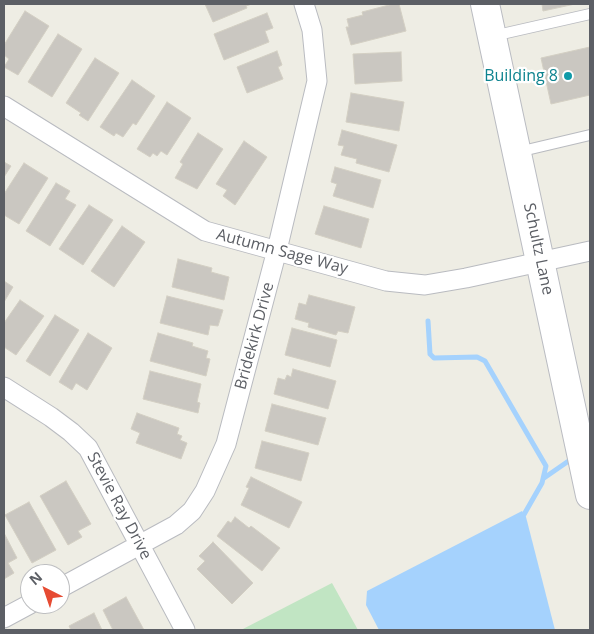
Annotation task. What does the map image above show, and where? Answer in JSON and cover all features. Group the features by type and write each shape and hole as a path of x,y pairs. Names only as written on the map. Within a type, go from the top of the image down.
{"street":[{"name":"Bridekirk Drive","path":"70,583 176,525 192,511 205,491 226,444 277,250 317,81 312,30 304,4"},
{"name":"Schultz Lane","path":"485,4 590,495"},
{"name":"Autumn Sage Way","path":"4,106 205,231 386,281 425,285 590,252"},
{"name":"Stevie Ray Drive","path":"4,387 51,417 88,448 185,630"},
{"path":"4,618 20,609"}],"lane":[{"path":"492,36 590,14"},
{"path":"517,152 590,135"}],"green space":[{"path":"332,583 358,630 241,630"}],"water":[{"path":"522,511 526,517 555,630 379,630 366,605 367,591"}],"building":[{"path":"205,4 252,4 246,6 247,8 213,22"},
{"path":"399,4 406,31 351,45 346,27 349,27 347,19 363,15 362,12"},
{"path":"542,4 575,4 543,11"},
{"path":"25,11 49,26 18,75 4,67 9,59 4,55 4,45"},
{"path":"267,13 273,28 265,31 269,42 224,60 214,34"},
{"path":"58,34 82,49 52,97 28,82"},
{"name":"Building 8","path":"590,47 590,95 551,104 541,58"},
{"path":"277,51 282,65 278,67 283,79 247,93 237,67"},
{"path":"401,52 402,81 355,84 353,54"},
{"path":"95,58 119,73 88,121 79,115 81,113 66,103"},
{"path":"132,80 155,96 136,125 133,123 123,137 116,133 114,136 100,127"},
{"path":"351,93 404,102 399,131 346,122"},
{"path":"167,102 191,118 167,155 161,151 157,156 153,153 150,157 137,149"},
{"path":"342,130 397,145 389,172 356,163 357,159 341,155 344,146 338,145"},
{"path":"198,133 223,149 197,189 175,178 183,164 180,162"},
{"path":"244,141 267,157 235,205 223,196 227,190 216,184"},
{"path":"4,162 11,166 4,177"},
{"path":"24,163 48,178 19,224 4,215 4,194"},
{"path":"335,167 381,180 373,208 333,196 337,184 331,182"},
{"path":"56,183 70,191 65,199 76,205 50,246 26,231"},
{"path":"89,205 113,220 83,265 59,249"},
{"path":"324,206 369,219 361,248 315,234"},
{"path":"122,226 145,242 114,287 91,271"},
{"path":"178,259 212,268 211,272 229,277 224,300 172,287"},
{"path":"4,281 13,287 4,302"},
{"path":"309,295 355,307 348,333 338,331 336,335 308,327 309,323 295,319 299,303 306,305"},
{"path":"167,296 223,310 218,326 210,325 208,335 160,323"},
{"path":"20,300 44,316 16,355 4,347 4,323"},
{"path":"55,315 79,330 50,376 26,361"},
{"path":"292,328 337,340 330,367 285,355"},
{"path":"88,333 112,348 87,390 76,383 72,390 59,382"},
{"path":"158,333 193,343 192,346 208,351 206,358 210,359 206,376 150,361"},
{"path":"293,369 336,381 328,409 274,394 278,378 285,380 287,375 291,377"},
{"path":"150,371 201,384 197,402 200,403 198,413 143,399"},
{"path":"272,404 326,418 318,445 265,431"},
{"path":"137,413 179,428 177,434 182,436 180,440 187,443 181,459 136,443 140,433 131,429"},
{"path":"262,441 309,453 301,481 255,468"},
{"path":"251,477 302,502 289,528 241,505 249,488 246,487"},
{"path":"66,481 91,524 78,531 82,537 68,545 40,496"},
{"path":"29,502 56,550 32,563 5,515"},
{"path":"235,517 249,528 251,526 280,548 262,571 217,536 228,521 231,523"},
{"path":"4,533 17,558 8,563 14,573 4,579"},
{"path":"213,542 253,583 232,604 197,569 205,561 199,556"},
{"path":"126,597 144,630 113,630 103,610"},
{"path":"94,613 102,630 71,630 69,626"}],"waterway":[{"path":"428,321 430,354 434,358 477,357 485,361 546,466 542,483 522,518"},
{"path":"544,478 570,460"}],"place":[{"name":"Building 8","path":"568,76"}]}
